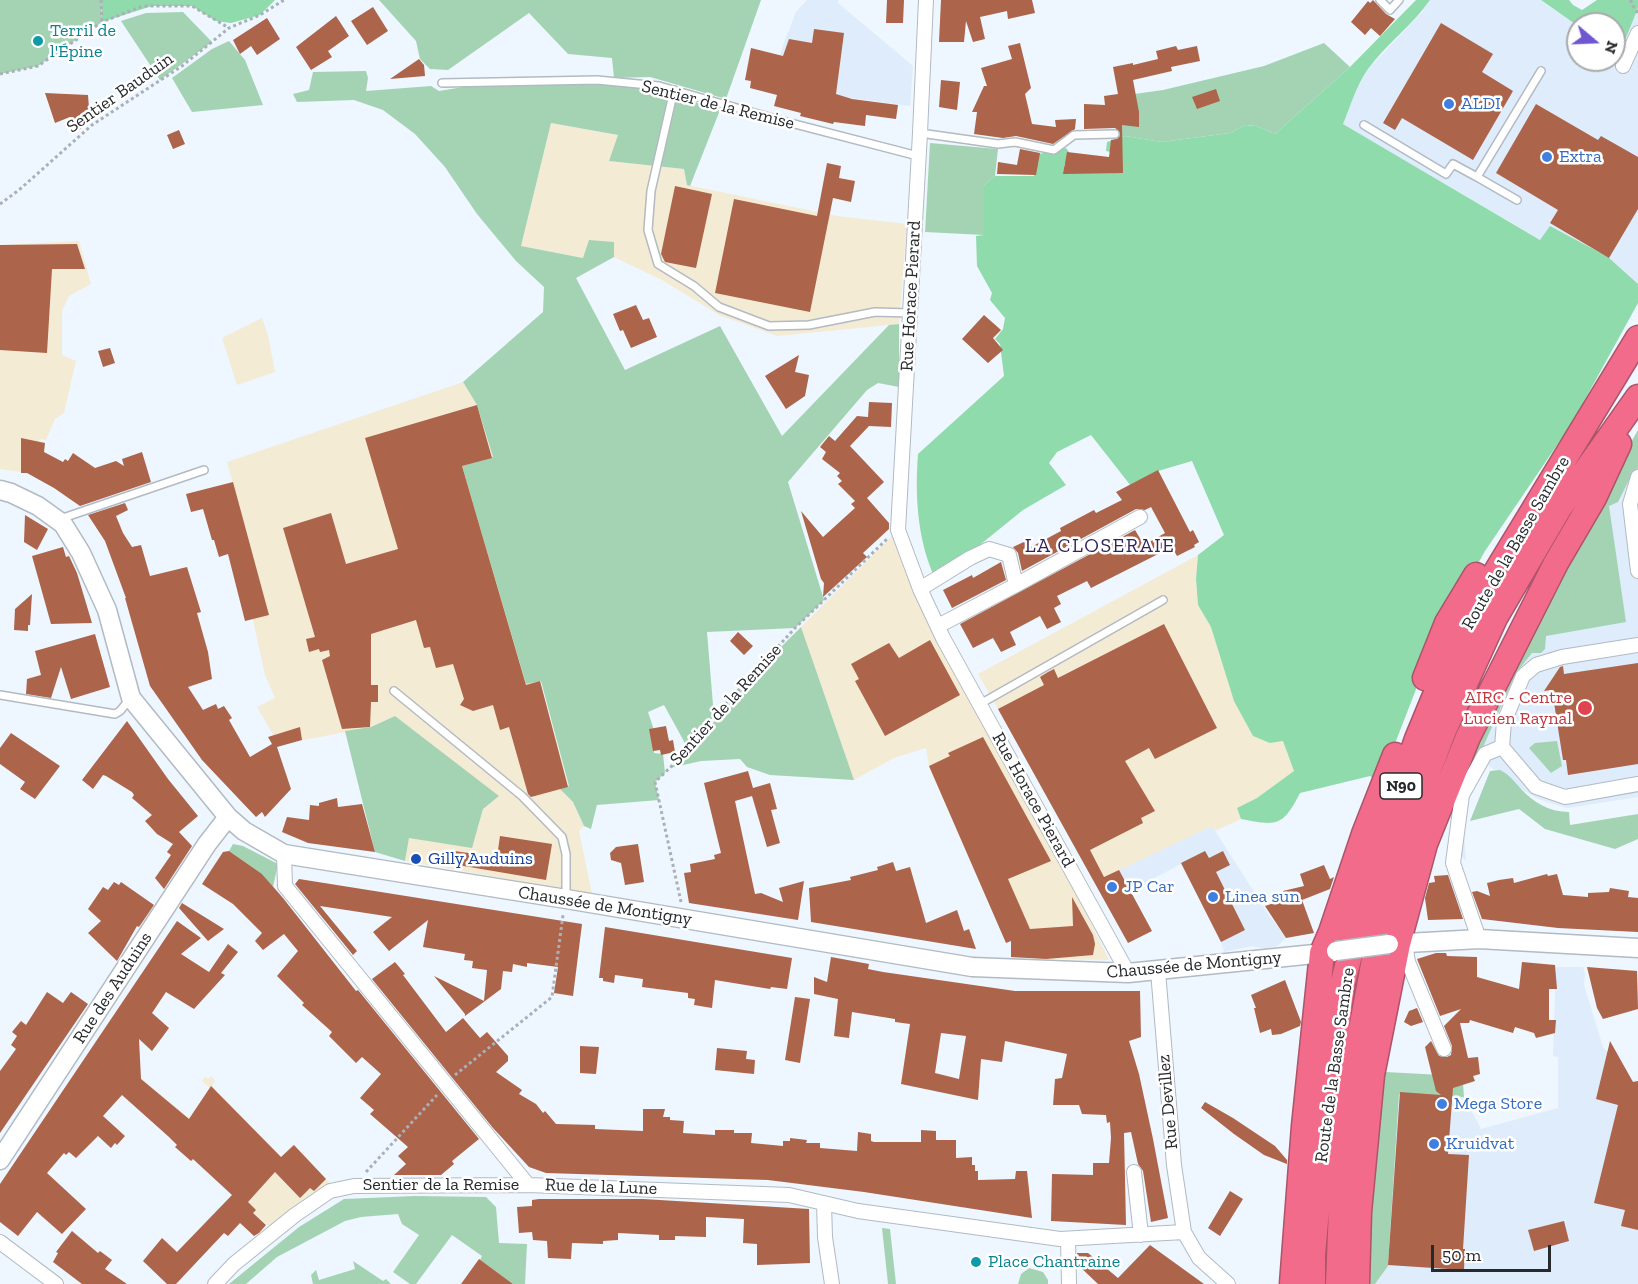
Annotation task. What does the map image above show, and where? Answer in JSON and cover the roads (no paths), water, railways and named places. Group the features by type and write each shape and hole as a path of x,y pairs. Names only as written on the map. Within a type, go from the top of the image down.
{"highway":[{"name":"Route de la Basse Sambre","path":"1313,1284 1313,1255 1326,1107 1341,993 1369,879 1417,739 1457,645 1480,598 1638,338"},
{"path":"1292,1284 1304,1126 1331,932 1364,834 1447,622 1540,471 1610,386"},
{"name":"Route de la Basse Sambre","path":"1338,1284 1343,1157 1354,1067 1379,932 1409,822 1444,730 1495,618 1560,507 1638,397"},
{"path":"1357,1284 1359,1212 1372,1075 1397,944 1425,844 1468,737 1556,563 1594,498 1638,402"}],"main road":[{"name":"Chaussée de Montigny","path":"0,490 11,492 38,506 63,524 81,553 107,610 131,698 228,817 244,831 284,854 972,967 1128,973 1397,944 1479,939 1638,948"},
{"name":"Rue des Auduins","path":"0,1161 207,844 228,817"}],"street":[{"name":"Rue Horace Pierard","path":"926,0 898,530 920,589 938,626 1128,973"},
{"path":"1626,59 1638,33"},
{"path":"1638,477 1630,504 1638,571"},
{"path":"938,626 1140,517"},
{"path":"920,589 989,549 1009,555 1016,585"},
{"path":"1638,645 1562,657 1536,665 1522,676 1504,722 1502,747 1536,787 1565,797 1638,784"},
{"path":"1479,939 1453,863 1462,795 1485,754 1502,747"},
{"name":"Rue de la Lune","path":"284,854 285,886 528,1185 789,1195 858,1211 1068,1239 1141,1235"},
{"path":"1397,944 1407,962 1444,1050"},
{"name":"Rue Devillez","path":"1158,971 1174,1165 1184,1232 1199,1258 1228,1284"},
{"path":"1134,1172 1141,1235 1184,1232"},
{"name":"Sentier de la Remise","path":"214,1284 234,1264 295,1215 330,1191 354,1186 528,1185"},
{"path":"824,1203 825,1238 832,1284"},
{"path":"1068,1239 1069,1284"},
{"path":"0,1242 57,1284"}],"lane":[{"path":"1380,0 1390,10 1399,0"},
{"path":"1477,177 1541,71"},
{"name":"Sentier de la Remise","path":"442,83 597,80 659,86 918,156"},
{"path":"674,90 651,191 648,230 658,264 694,286 719,307 769,326 810,325 875,312 910,313"},
{"path":"1364,125 1446,174 1453,164 1517,200"},
{"path":"920,133 998,144 1015,142 1054,150 1074,135 1115,134"},
{"path":"58,520 204,470"},
{"path":"980,704 1163,600"},
{"path":"394,691 522,796 562,837 566,854 566,899"},
{"path":"0,695 115,714 131,698"}],"place":[{"name":"Terril de l'Épine","path":"38,41"},
{"name":"ALDI","path":"1449,104"},
{"name":"Extra","path":"1547,157"},
{"name":"AIRC - Centre Lucien Raynal","path":"1585,708"},
{"name":"Gilly Auduins","path":"416,859"},
{"name":"JP Car","path":"1112,887"},
{"name":"Linea sun","path":"1213,897"},
{"name":"Mega Store","path":"1442,1104"},
{"name":"Kruidvat","path":"1434,1144"},
{"name":"Place Chantraine","path":"976,1262"}],"district":[{"name":"LA CLOSERAIE","path":"1100,546"}]}
